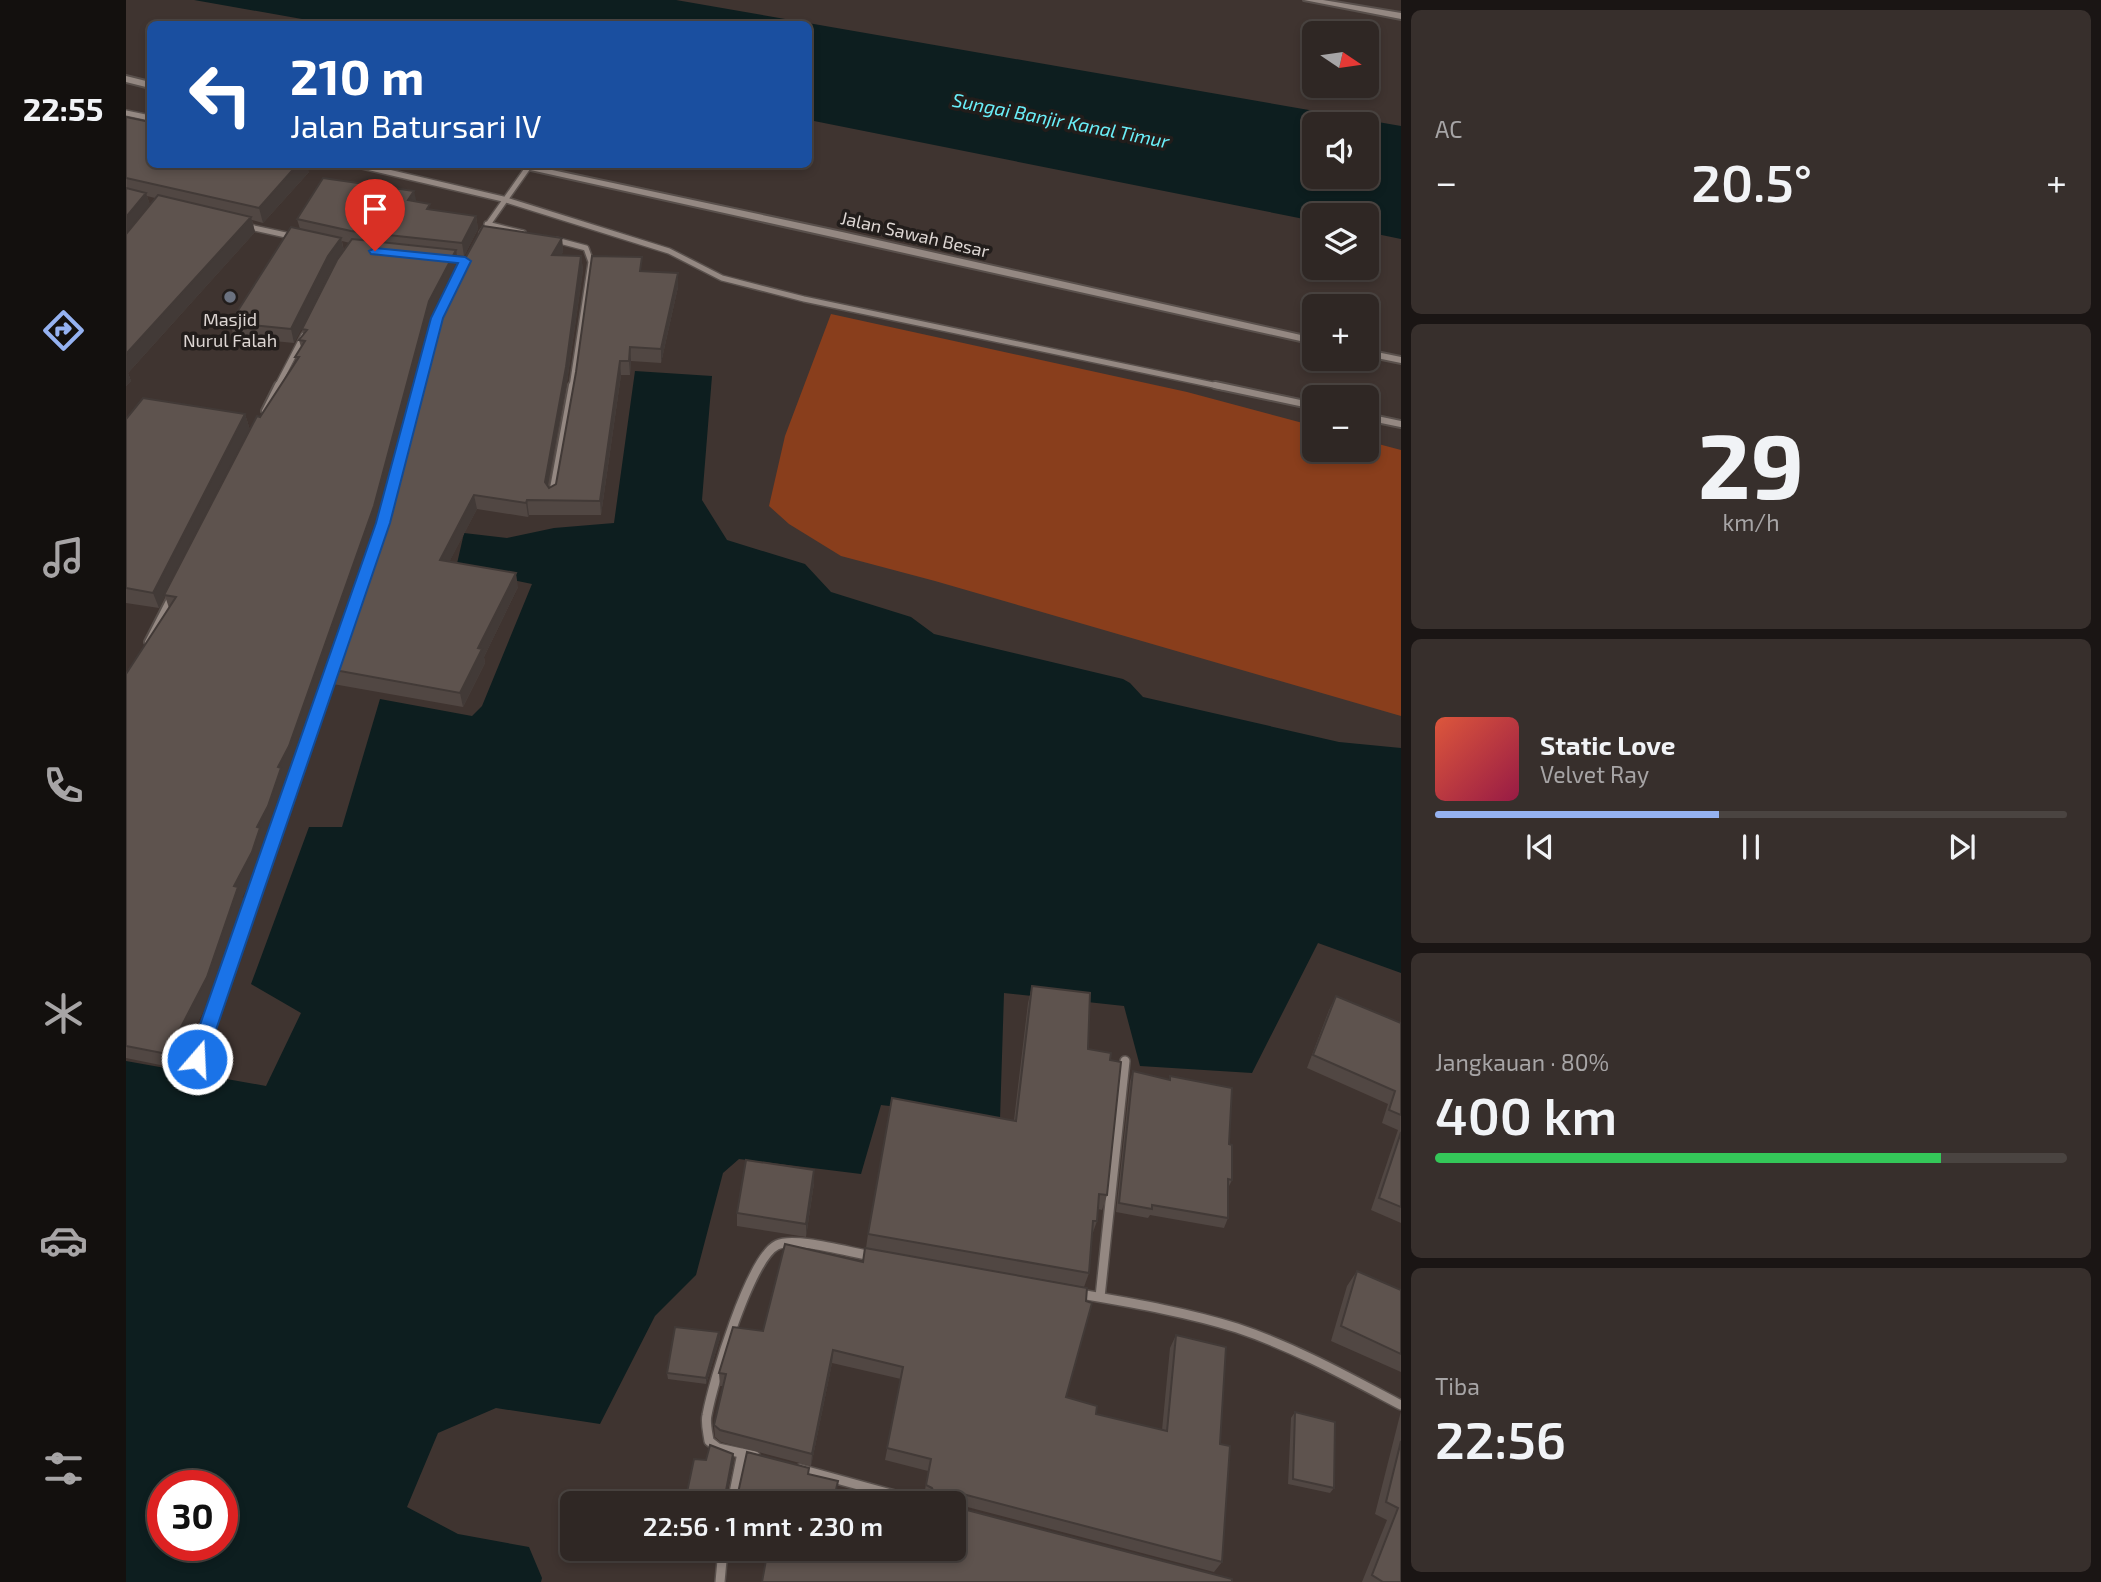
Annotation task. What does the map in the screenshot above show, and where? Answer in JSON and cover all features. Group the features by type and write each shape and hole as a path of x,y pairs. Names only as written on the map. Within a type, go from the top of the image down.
{"street":[{"path":"1308,0 1401,16"},
{"path":"126,79 147,84"},
{"path":"126,113 147,117"},
{"path":"370,168 502,201 668,251 722,278 769,290 1302,403"},
{"name":"Jalan Sawah Besar","path":"523,168 842,235 1302,338"},
{"path":"476,243 502,201 527,169"},
{"path":"232,222 304,239"},
{"path":"488,222 527,233"},
{"path":"552,497 591,261 586,248 554,239"},
{"path":"262,418 305,333"},
{"path":"1379,355 1401,360"},
{"path":"1379,419 1401,424"},
{"path":"145,649 175,588"},
{"path":"197,1059 338,654"},
{"path":"1100,1297 1125,1061"},
{"path":"769,1460 718,1448 709,1441 706,1417 731,1332 758,1265 768,1251 780,1243 796,1243 889,1259"},
{"path":"1073,1293 1157,1307 1238,1329 1328,1367 1401,1405"},
{"path":"735,1491 743,1453"},
{"path":"783,1464 881,1491"},
{"path":"720,1582 722,1561"}],"shaded area":[{"path":"831,314 1187,392 1302,423 1302,462 1379,462 1379,444 1401,450 1401,716 841,556 789,524 769,506 785,436"}],"water":[{"path":"194,0 676,0 797,21 313,21"},
{"name":"Sungai Banjir Kanal Timur","path":"812,24 1320,112 1302,112 1302,189 1379,189 1379,122 1401,126 1401,239 1379,234 1379,203 1302,203 1302,219 812,121"},
{"path":"635,371 712,376 702,500 727,540 805,564 831,592 911,617 934,634 1123,679 1143,697 1339,742 1401,748 1401,973 1318,943 1252,1073 1140,1066 1124,1006 1004,993 1000,1119 881,1105 861,1174 739,1159 723,1173 696,1275 655,1316 600,1424 496,1408 438,1433 407,1507 458,1534 529,1547 542,1578 541,1582 126,1582 126,1061 266,1086 301,1013 251,984 309,827 342,827 380,699 472,716 482,706 532,584 456,568 464,533 507,538 554,528 614,523"}],"building":[{"path":"126,117 147,121 147,168 294,168 259,208 126,178"},
{"path":"323,178 414,191 408,200 430,204 427,209 476,216 462,243 351,231 297,219"},
{"path":"126,188 146,193 126,217"},
{"path":"158,195 251,217 126,354 126,234"},
{"path":"483,226 562,238 552,255 581,256 566,367 545,482 549,488 556,484 576,372 592,256 642,257 640,271 678,273 661,349 630,347 629,361 620,361 600,501 527,500 526,503 474,495 440,560 516,573 478,648 482,649 460,693 329,669 385,510 439,306"},
{"path":"291,227 341,238 328,256 291,329 230,323"},
{"path":"352,239 456,250 429,301 374,506 289,746 278,767 281,768 268,806 257,827 260,828 252,852 234,886 238,887 207,977 167,1054 126,1046 126,674 176,597 164,595 257,416 260,417 299,357 295,357 305,341 299,340 307,330 302,329 337,260"},
{"path":"143,398 245,414 153,593 126,588 126,419"},
{"path":"1032,986 1090,993 1088,1049 1111,1053 1110,1060 1121,1062 1107,1195 1099,1194 1097,1221 1093,1221 1089,1273 868,1234 892,1098 1016,1121"},
{"path":"1336,996 1401,1023 1401,1115 1389,1110 1395,1091 1313,1055"},
{"path":"1133,1071 1170,1080 1170,1076 1232,1088 1229,1144 1232,1145 1232,1180 1228,1179 1228,1218 1152,1205 1152,1209 1119,1203"},
{"path":"1401,1132 1401,1207 1379,1198"},
{"path":"746,1160 814,1170 806,1224 737,1213"},
{"path":"785,1244 863,1262 865,1248 1087,1288 1086,1301 1092,1303 1066,1397 1097,1406 1096,1414 1167,1431 1176,1335 1226,1347 1220,1444 1230,1446 1222,1562 966,1495 966,1491 933,1491 926,1485 931,1459 887,1448 903,1367 833,1350 812,1454 720,1430 714,1425 726,1374 719,1373 733,1327 763,1331"},
{"path":"1357,1271 1401,1290 1401,1354 1341,1326"},
{"path":"675,1327 719,1332 706,1378 667,1373"},
{"path":"1295,1412 1335,1422 1334,1488 1293,1479"},
{"path":"1401,1441 1401,1582 1383,1582 1372,1575 1398,1508 1386,1502"},
{"path":"710,1445 733,1454 726,1491 687,1491 694,1459 706,1460"},
{"path":"747,1452 809,1468 808,1474 838,1481 836,1491 738,1491"},
{"path":"966,1510 1232,1579 1232,1582 762,1582 766,1561 966,1561"}],"place":[{"name":"Masjid Nurul Falah","path":"230,297"}],"route":[{"path":"197,1059 383,523 437,318 465,261 375,251"}]}
